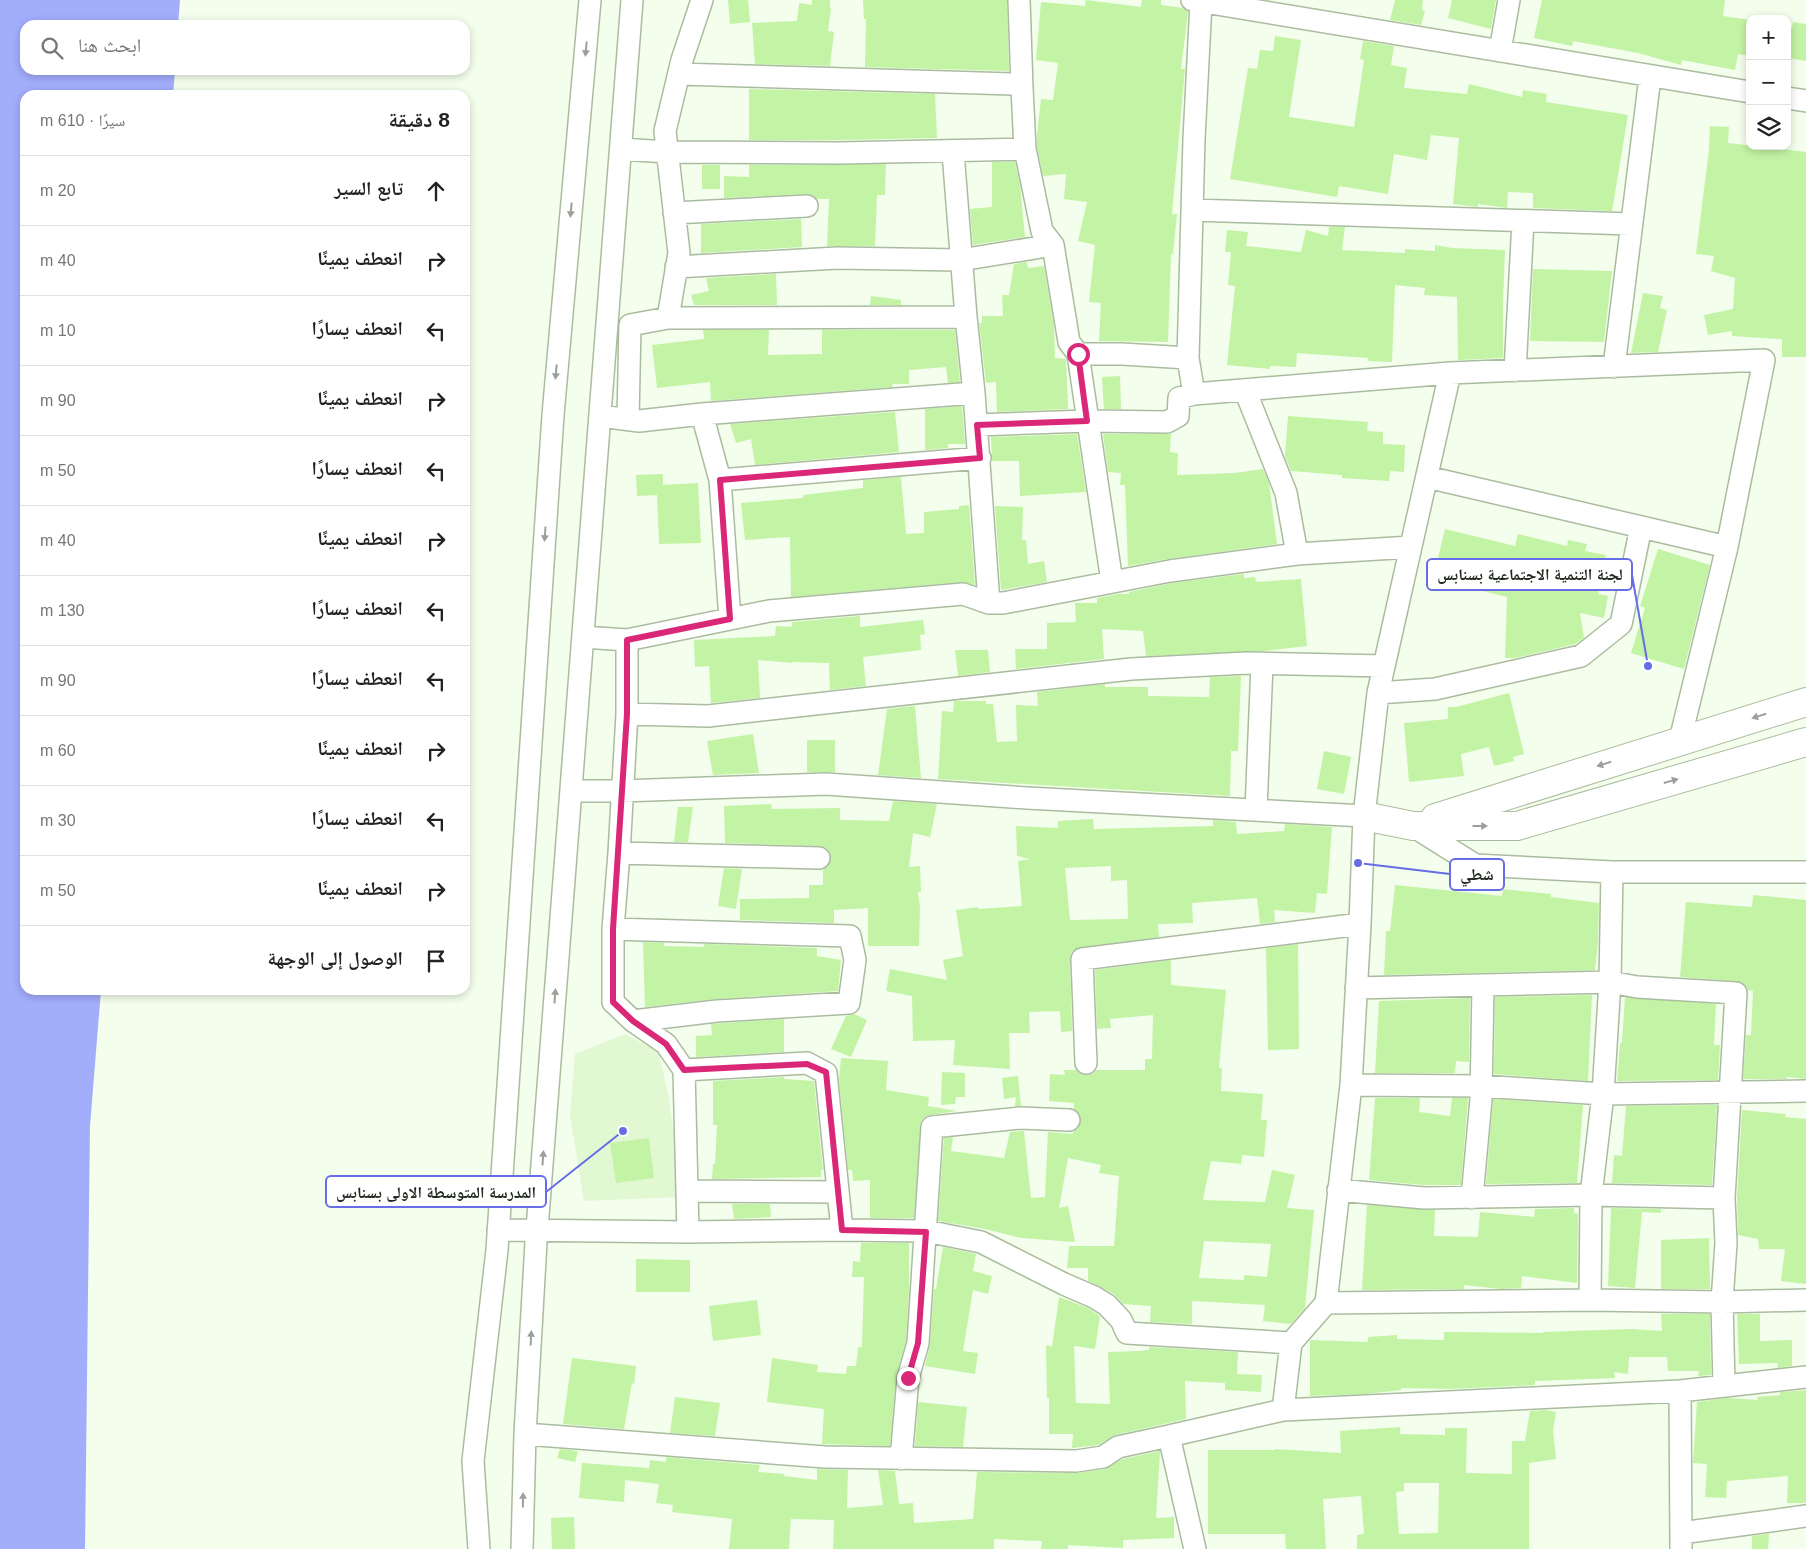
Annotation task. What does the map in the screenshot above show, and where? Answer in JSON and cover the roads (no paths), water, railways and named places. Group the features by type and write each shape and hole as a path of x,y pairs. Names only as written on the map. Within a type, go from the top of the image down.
{"street":[{"path":"479,1549 473,1461 498,1230 552,415 590,0"},
{"path":"522,1549 525,1434 537,1230 632,0"},
{"path":"668,318 679,253 665,131 679,74 702,0"},
{"path":"1019,0 1025,149 1042,231 1053,245 1069,342 1078,354 1112,582"},
{"path":"1500,51 1509,0"},
{"path":"1194,394 1188,358 1196,1 1746,91"},
{"path":"679,74 1003,83 1013,84 1022,88"},
{"path":"1614,367 1650,77"},
{"path":"1791,99 1806,101"},
{"path":"621,148 667,152 952,152 1025,149"},
{"path":"952,152 980,458 989,603"},
{"path":"674,212 807,206"},
{"path":"1192,210 1632,224"},
{"path":"1515,370 1523,221"},
{"path":"676,267 837,258 961,260 1053,245"},
{"path":"628,419 630,325 668,318 966,317"},
{"path":"1078,354 1122,354 1188,358"},
{"path":"977,425 1087,421 1167,422 1178,416 1179,398 1194,394 1450,373 1764,360 1727,547 1680,740"},
{"path":"1283,1410 1291,1343 1326,1303 1351,1085 1364,816 1378,693 1450,373"},
{"path":"1246,390 1286,493 1296,554"},
{"path":"600,416 639,421 702,414 974,393"},
{"path":"702,414 720,480 730,619"},
{"path":"720,480 980,458"},
{"path":"1427,477 1727,547"},
{"path":"1378,693 1436,689 1581,656 1621,624 1641,527"},
{"path":"583,637 627,640 769,611 963,594 989,603 1003,603 1170,571 1296,554 1411,547"},
{"path":"627,640 627,714 613,929 613,1002 633,1021 666,1044 684,1070 688,1232"},
{"path":"627,714 708,716 1131,669 1247,663 1384,666"},
{"path":"1256,810 1262,664"},
{"path":"1414,826 1680,740 1806,702"},
{"path":"571,791 621,792 826,784 1026,798 1364,816 1414,826 1517,826 1806,742"},
{"path":"1414,826 1475,866 1612,872 1806,872"},
{"path":"619,853 819,858"},
{"path":"1590,1300 1591,1195 1603,1094 1610,982 1612,872"},
{"path":"1086,1063 1082,959 1360,924"},
{"path":"613,929 850,936 855,960 849,1003 717,1011 633,1021"},
{"path":"1356,988 1610,982 1637,987 1736,993 1724,1198 1726,1243 1722,1302 1724,1386"},
{"path":"1472,1198 1481,1086 1483,985"},
{"path":"684,1070 807,1064 826,1072 842,1230"},
{"path":"1351,1085 1481,1086 1603,1094 1806,1090"},
{"path":"901,1459 908,1378 918,1343 932,1126 1020,1118 1068,1120"},
{"path":"1338,1190 1424,1198 1591,1195 1724,1198"},
{"path":"687,1191 838,1192"},
{"path":"498,1230 688,1232 842,1230 926,1232 981,1242 1094,1297 1107,1305 1122,1320 1127,1332 1291,1343"},
{"path":"1326,1303 1806,1300"},
{"path":"525,1434 825,1457 1076,1461 1104,1457 1118,1447 1283,1410 1680,1391 1806,1377"},
{"path":"1680,1391 1681,1541 1806,1516"},
{"path":"1169,1436 1195,1549"}],"water":[{"path":"0,0 180,0 178,20 20,20 20,75 175,75 173,90 20,90 20,995 101,995 90,1126 85,1549 0,1549"}],"place":[{"name":"لجنة التنمية الاجتماعية بسنابس","path":"1648,666"},
{"name":"شطي","path":"1358,863"},
{"name":"المدرسة المتوسطة الاولى بسنابس","path":"623,1131"}]}
